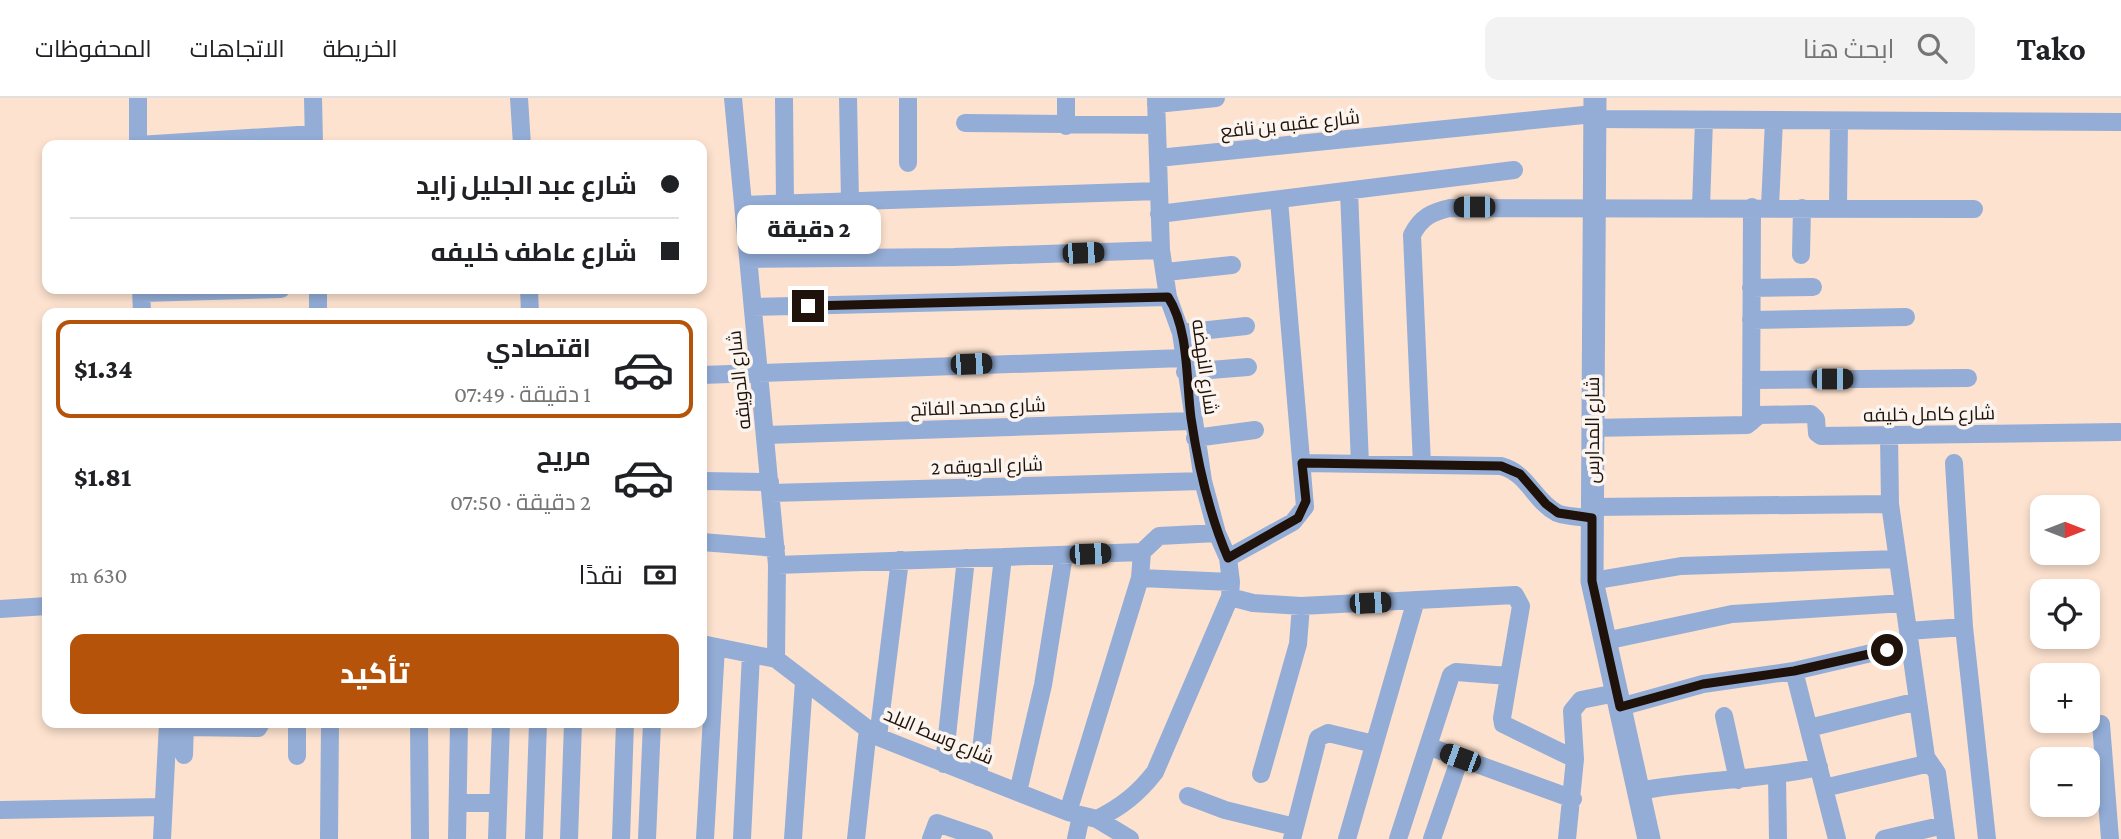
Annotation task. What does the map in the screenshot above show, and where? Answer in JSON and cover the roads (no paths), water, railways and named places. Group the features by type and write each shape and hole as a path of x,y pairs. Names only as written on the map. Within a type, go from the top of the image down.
{"street":[{"path":"138,98 138,140"},
{"path":"313,98 314,140"},
{"path":"519,98 522,140"},
{"name":"شارع الدويقه","path":"733,98 771,488 776,556 776,659"},
{"path":"784,98 785,204"},
{"path":"848,98 850,201"},
{"path":"908,98 908,163"},
{"path":"1066,98 1066,126"},
{"path":"1156,101 1216,98"},
{"name":"شارع النهضه","path":"1156,101 1161,250 1168,297 1181,333 1203,481 1217,533 1228,558 1230,590"},
{"name":"شارع عقبه بن نافع","path":"1158,158 1594,110 1704,120 2121,122"},
{"name":"شارع المدارس","path":"1594,110 1592,581 1649,839"},
{"path":"1701,207 1704,120"},
{"path":"1751,422 1751,288 1774,120"},
{"path":"1838,208 1839,121"},
{"path":"965,122 1066,126 1157,125"},
{"path":"1159,214 1514,170"},
{"path":"743,205 1159,191"},
{"path":"1349,191 1360,464"},
{"path":"1228,558 1298,518 1306,501 1279,200"},
{"path":"1422,465 1412,235 1425,216 1450,208 1593,206 1975,209"},
{"path":"1801,255 1802,208"},
{"path":"748,258 954,257 1161,250"},
{"path":"1166,272 1232,265"},
{"path":"1751,288 1813,287"},
{"path":"753,307 1168,297"},
{"path":"1751,320 1906,317"},
{"path":"1181,333 1246,326"},
{"path":"707,374 1185,365 1248,367"},
{"path":"1751,380 1968,378"},
{"name":"شارع كامل خليفه","path":"1591,428 1746,425 1759,415 1811,414 1816,419 1817,433 1821,436 2119,432"},
{"name":"شارع محمد الفاتح","path":"766,435 1255,430"},
{"path":"1884,839 1945,832 1937,773 1926,757 1890,504 1889,435"},
{"path":"1302,463 1501,466 1514,469 1558,513 1890,504"},
{"path":"1954,463 1964,627 1987,839"},
{"name":"شارع الدويقه 2","path":"707,482 771,488 1203,481"},
{"path":"707,543 776,556 900,560 1142,552 1159,536 1217,533"},
{"path":"1076,839 1140,578 1142,552"},
{"path":"1018,792 1043,685 1064,555"},
{"path":"978,777 1003,557"},
{"path":"944,764 966,558"},
{"path":"1592,581 1681,566 1898,559"},
{"path":"856,839 900,560"},
{"path":"1140,578 1230,590 1254,603 1301,606 1513,594 1518,597 1521,606 1503,724 1575,760"},
{"path":"1082,815 1119,808 1139,792 1155,772 1230,590"},
{"path":"1347,839 1416,600"},
{"path":"1605,641 1732,614 1904,603"},
{"path":"0,609 42,606"},
{"path":"1261,774 1298,644 1301,606"},
{"path":"1567,839 1575,760 1572,711 1575,704 1581,700 1618,700 1794,671 1909,638 1964,627"},
{"path":"705,839 709,645"},
{"name":"شارع وسط البلد","path":"709,645 776,659 873,733 944,764 1082,815 1130,839"},
{"path":"742,839 751,654"},
{"path":"1794,671 1837,839"},
{"path":"1398,839 1452,674 1509,676"},
{"path":"793,839 804,682"},
{"path":"1809,728 1918,701"},
{"path":"1724,716 1738,780"},
{"path":"2101,724 2110,839"},
{"path":"162,839 163,807 178,728"},
{"path":"180,728 184,755"},
{"path":"297,756 298,728"},
{"path":"329,839 330,728"},
{"path":"419,728 420,839"},
{"path":"457,839 459,728"},
{"path":"497,839 501,728"},
{"path":"534,839 538,728"},
{"path":"569,839 573,728"},
{"path":"621,839 625,728"},
{"path":"647,839 652,728"},
{"path":"1188,796 1293,833 1320,736 1328,733 1374,744"},
{"path":"1430,747 1573,799"},
{"path":"1432,839 1460,758"},
{"path":"1824,788 1930,763"},
{"path":"1638,791 1682,783 1777,776 1819,767"},
{"path":"1777,776 1778,839"},
{"path":"458,803 498,803"},
{"path":"0,810 163,807"},
{"path":"931,839 937,823 984,839"}]}
